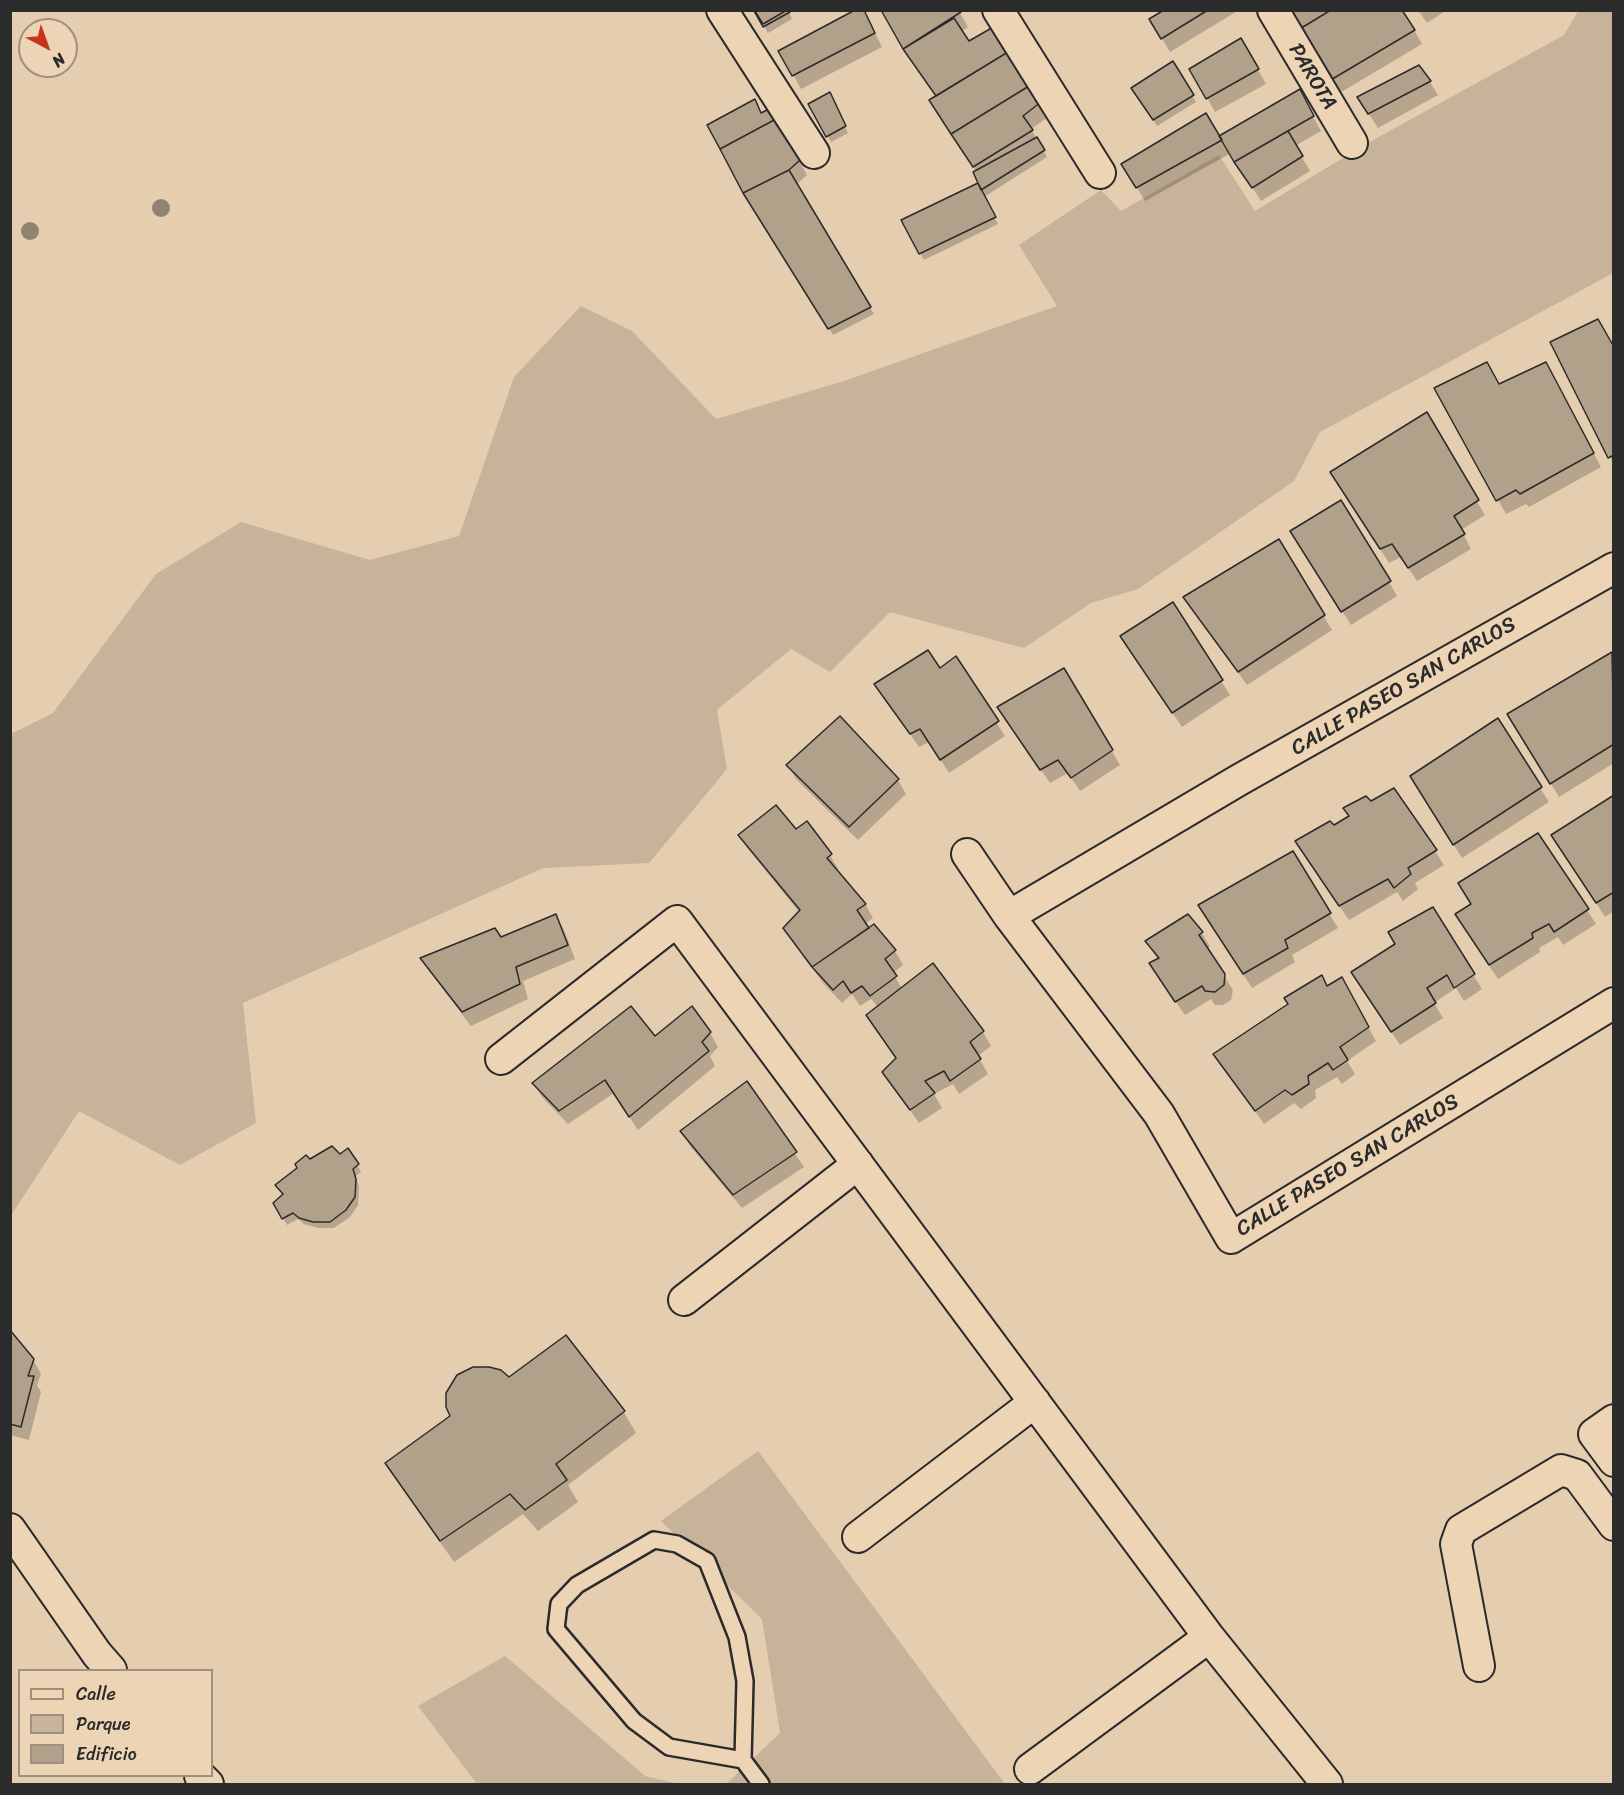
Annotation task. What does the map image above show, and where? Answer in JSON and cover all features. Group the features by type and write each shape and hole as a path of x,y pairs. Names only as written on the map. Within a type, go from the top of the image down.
{"street":[{"path":"722,10 814,153"},
{"path":"998,10 1100,173"},
{"name":"PAROTA","path":"1273,10 1352,143"},
{"name":"CALLE PASEO SAN CARLOS","path":"1010,916 1239,780 1614,568"},
{"name":"CALLE PASEO SAN CARLOS","path":"967,854 1010,916 1159,1114 1231,1238 1614,1003"},
{"path":"501,1059 677,921 1209,1637 1327,1785"},
{"path":"684,1300 858,1164"},
{"path":"858,1538 1035,1402"},
{"path":"1614,1420 1594,1434 1614,1461"},
{"path":"1479,1666 1456,1544 1461,1530 1562,1470 1577,1475 1614,1526"},
{"path":"10,1529 109,1669"},
{"path":"1030,1769 1209,1637"}],"lane":[{"path":"743,1760 669,1748 634,1721 556,1629 559,1604 577,1585 654,1540 677,1544 707,1561 737,1638 745,1681 743,1760 761,1785"}],"green space":[{"path":"1578,11 1613,11 1613,273 1320,432 1294,481 1138,589 1091,603 1024,648 890,612 830,672 791,649 717,710 727,769 649,863 543,868 243,1003 256,1123 180,1165 79,1111 12,1214 11,734 53,713 156,574 241,522 370,560 459,536 514,377 581,306 632,331 716,419 844,381 1057,306 1019,245 1101,190 1121,211 1219,155 1255,211 1373,140 1564,35"},
{"path":"758,1451 1005,1784 726,1784 780,1733 762,1619 661,1521"},
{"path":"505,1656 645,1776 679,1784 477,1784 418,1706"}],"building":[{"path":"755,10 787,10 763,24 755,11"},
{"path":"789,10 790,12 763,27 754,11"},
{"path":"855,10 864,10 875,33 792,76 778,51"},
{"path":"881,10 960,10 961,12 903,49"},
{"path":"1164,10 1208,10 1161,39 1149,19"},
{"path":"1286,10 1331,10 1298,30"},
{"path":"1331,10 1402,10 1415,30 1329,81 1298,30"},
{"path":"954,18 969,41 995,26 1008,52 936,96 903,49"},
{"path":"1241,38 1259,69 1206,99 1189,69"},
{"path":"1008,52 1029,86 951,134 929,100"},
{"path":"1173,61 1194,95 1153,120 1131,88"},
{"path":"1419,65 1431,81 1368,114 1357,97"},
{"path":"1029,86 1041,102 1023,116 1033,130 973,167 951,134"},
{"path":"1300,89 1314,116 1234,162 1219,136"},
{"path":"830,92 846,126 826,137 808,104"},
{"path":"755,99 761,113 771,108 776,119 720,149 707,125"},
{"path":"1206,113 1222,140 1136,188 1121,164"},
{"path":"776,119 800,160 789,170 743,193 720,149"},
{"path":"1288,131 1303,156 1252,188 1234,162"},
{"path":"1037,137 1045,150 981,190 973,172"},
{"path":"789,170 871,307 828,329 743,193"},
{"path":"978,183 996,217 919,254 901,220"},
{"path":"1598,319 1614,347 1614,455 1608,458 1550,342"},
{"path":"1487,362 1499,384 1546,362 1594,453 1520,494 1516,490 1496,501 1434,388"},
{"path":"1427,412 1479,500 1454,516 1465,534 1408,568 1392,544 1380,549 1330,472"},
{"path":"1341,500 1391,581 1341,612 1290,531"},
{"path":"1279,539 1325,615 1238,672 1183,597"},
{"path":"1173,602 1223,680 1172,713 1120,636"},
{"path":"928,650 940,668 956,656 999,721 940,760 920,729 910,734 874,684"},
{"path":"1612,652 1614,744 1550,784 1507,714"},
{"path":"1064,668 1113,750 1071,778 1058,760 1040,770 997,707"},
{"path":"840,716 899,779 849,827 786,765"},
{"path":"1498,718 1542,787 1453,845 1410,776"},
{"path":"1394,788 1437,850 1408,868 1411,874 1394,888 1388,879 1339,906 1295,841 1330,821 1334,825 1349,816 1343,808 1366,796 1371,801"},
{"path":"1614,795 1614,892 1596,903 1551,835"},
{"path":"776,805 796,829 807,821 832,854 827,858 866,904 857,910 869,928 812,967 783,928 800,910 738,835"},
{"path":"1538,833 1589,909 1554,932 1549,924 1532,933 1533,938 1489,965 1455,914 1471,904 1458,883"},
{"path":"1293,851 1331,913 1285,940 1288,948 1243,974 1198,905"},
{"path":"1433,907 1475,974 1454,988 1447,975 1427,988 1436,1003 1391,1032 1351,972 1395,944 1388,932"},
{"path":"556,914 568,945 516,967 520,984 462,1012 420,958 495,928 501,937"},
{"path":"1188,914 1203,932 1199,935 1225,974 1224,985 1215,992 1205,991 1202,986 1175,1002 1149,963 1159,958 1145,941"},
{"path":"874,924 896,950 885,959 897,976 870,996 862,986 851,993 843,981 833,990 812,967"},
{"path":"933,963 984,1031 970,1042 981,1059 950,1081 944,1071 925,1081 935,1093 910,1110 882,1072 896,1058 866,1015"},
{"path":"1322,975 1327,986 1342,977 1369,1027 1340,1047 1348,1060 1333,1070 1328,1063 1308,1076 1309,1084 1292,1095 1285,1090 1255,1111 1213,1054 1288,1004 1284,998"},
{"path":"631,1006 655,1036 692,1006 711,1032 702,1042 709,1051 629,1117 605,1080 559,1111 532,1083"},
{"path":"747,1081 797,1152 733,1195 680,1131"},
{"path":"332,1146 340,1154 348,1148 359,1164 353,1169 356,1179 355,1197 346,1210 330,1222 313,1222 299,1218 293,1213 282,1219 273,1203 283,1194 275,1185 297,1168 295,1164 306,1155 310,1159"},
{"path":"10,1330 34,1359 28,1376 34,1376 21,1427 10,1424"},
{"path":"566,1335 625,1411 556,1464 567,1480 525,1510 510,1494 440,1541 385,1463 450,1416 446,1407 446,1393 457,1375 473,1367 489,1367 501,1370 509,1377"}]}
